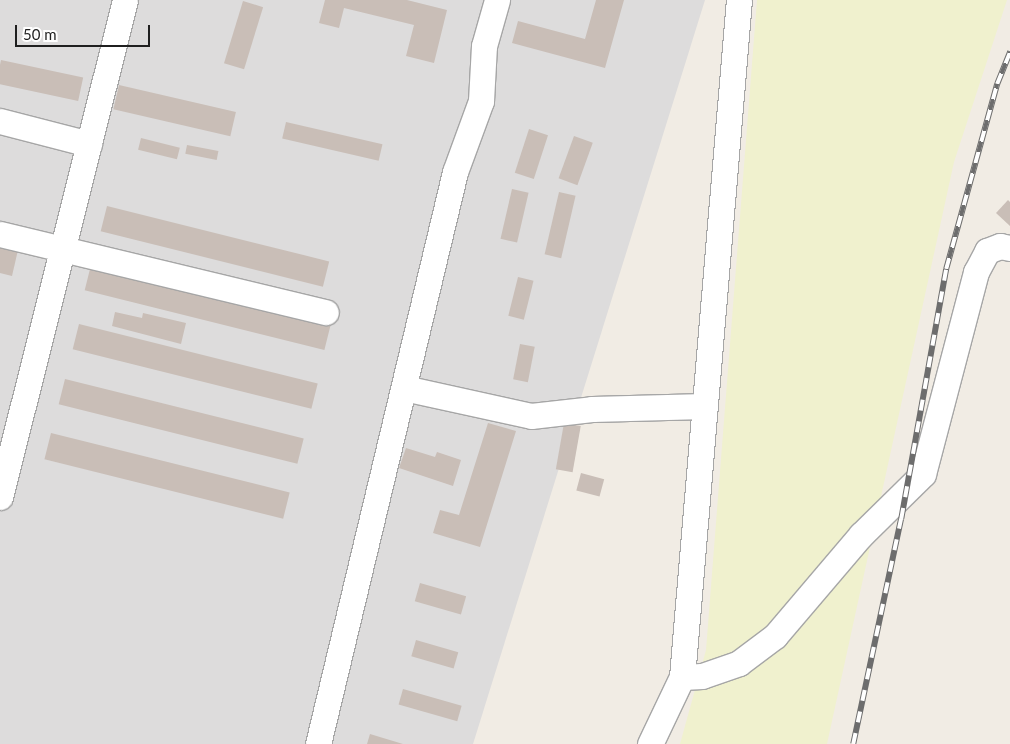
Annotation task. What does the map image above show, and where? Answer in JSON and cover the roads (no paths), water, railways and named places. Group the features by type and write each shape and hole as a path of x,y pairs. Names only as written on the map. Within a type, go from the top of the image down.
{"street":[{"path":"0,497 125,0"},
{"path":"318,744 456,172 481,101 484,46 497,0"},
{"path":"650,744 682,677 739,0"},
{"path":"0,121 89,144"},
{"path":"0,234 326,312"},
{"path":"682,677 702,676 739,663 775,636 861,535 923,474 976,272 986,251 1000,246 1010,248"},
{"path":"404,388 531,416 592,408 705,406"}],"railway":[{"path":"853,744 901,519 946,269 997,84 1010,51"}]}
